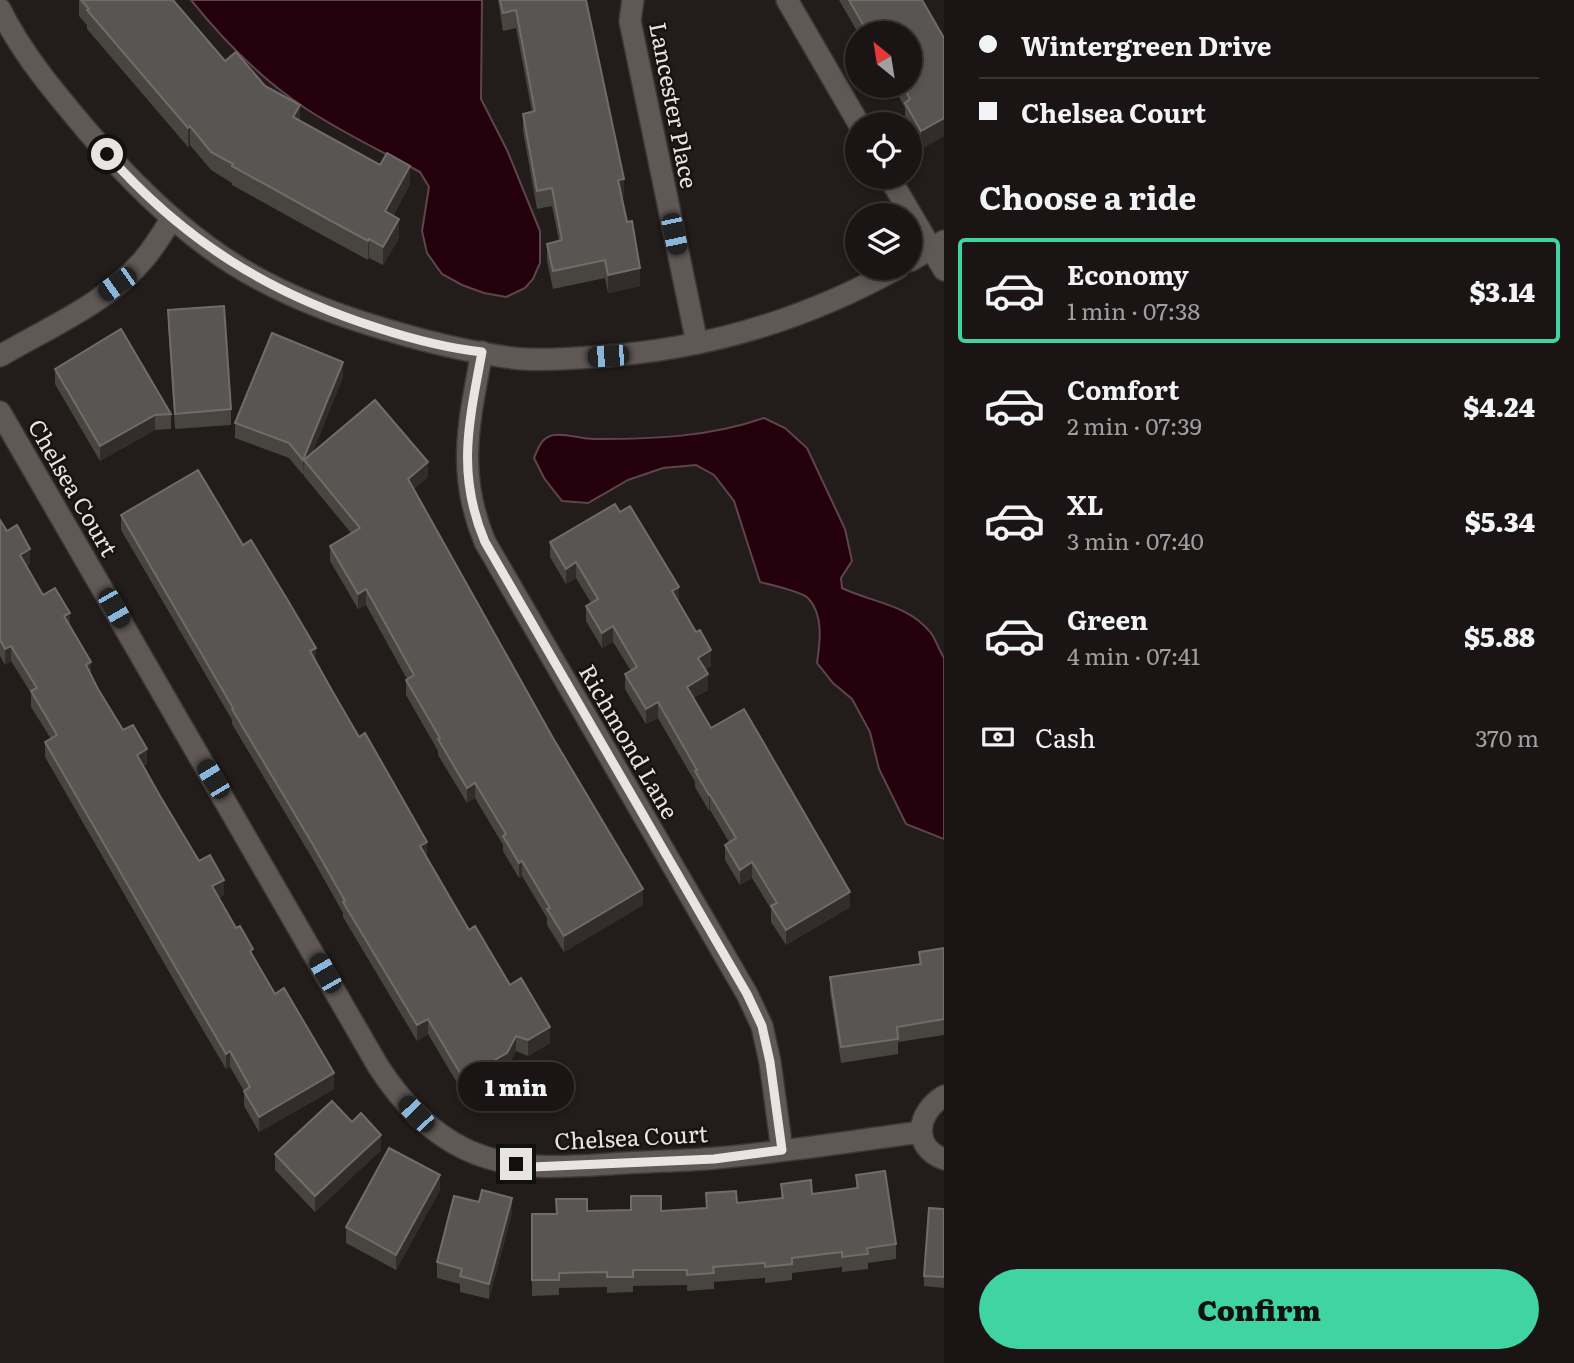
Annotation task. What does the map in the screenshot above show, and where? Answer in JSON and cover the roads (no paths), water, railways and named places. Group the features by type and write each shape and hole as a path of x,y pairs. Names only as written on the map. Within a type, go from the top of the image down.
{"street":[{"name":"Lancester Place","path":"634,0 630,21 697,343"},
{"path":"787,0 852,112"},
{"path":"0,9 8,26 62,100 133,184 172,218 208,247 291,296 394,333 452,349 514,358 628,355 737,335 787,320 874,280"},
{"path":"898,189 937,245 944,270"},
{"path":"0,356 84,308 117,284 144,259 172,218"},
{"name":"Richmond Lane","path":"482,352 466,456 467,478 475,519 485,542 747,994 762,1026 770,1062 782,1150"},
{"name":"Chelsea Court","path":"0,412 378,1066 391,1087 416,1114 442,1135 466,1149 499,1161 532,1167 714,1159 921,1132"},
{"path":"944,1096 931,1104 923,1117 921,1132 926,1146 937,1157 944,1159"}]}
